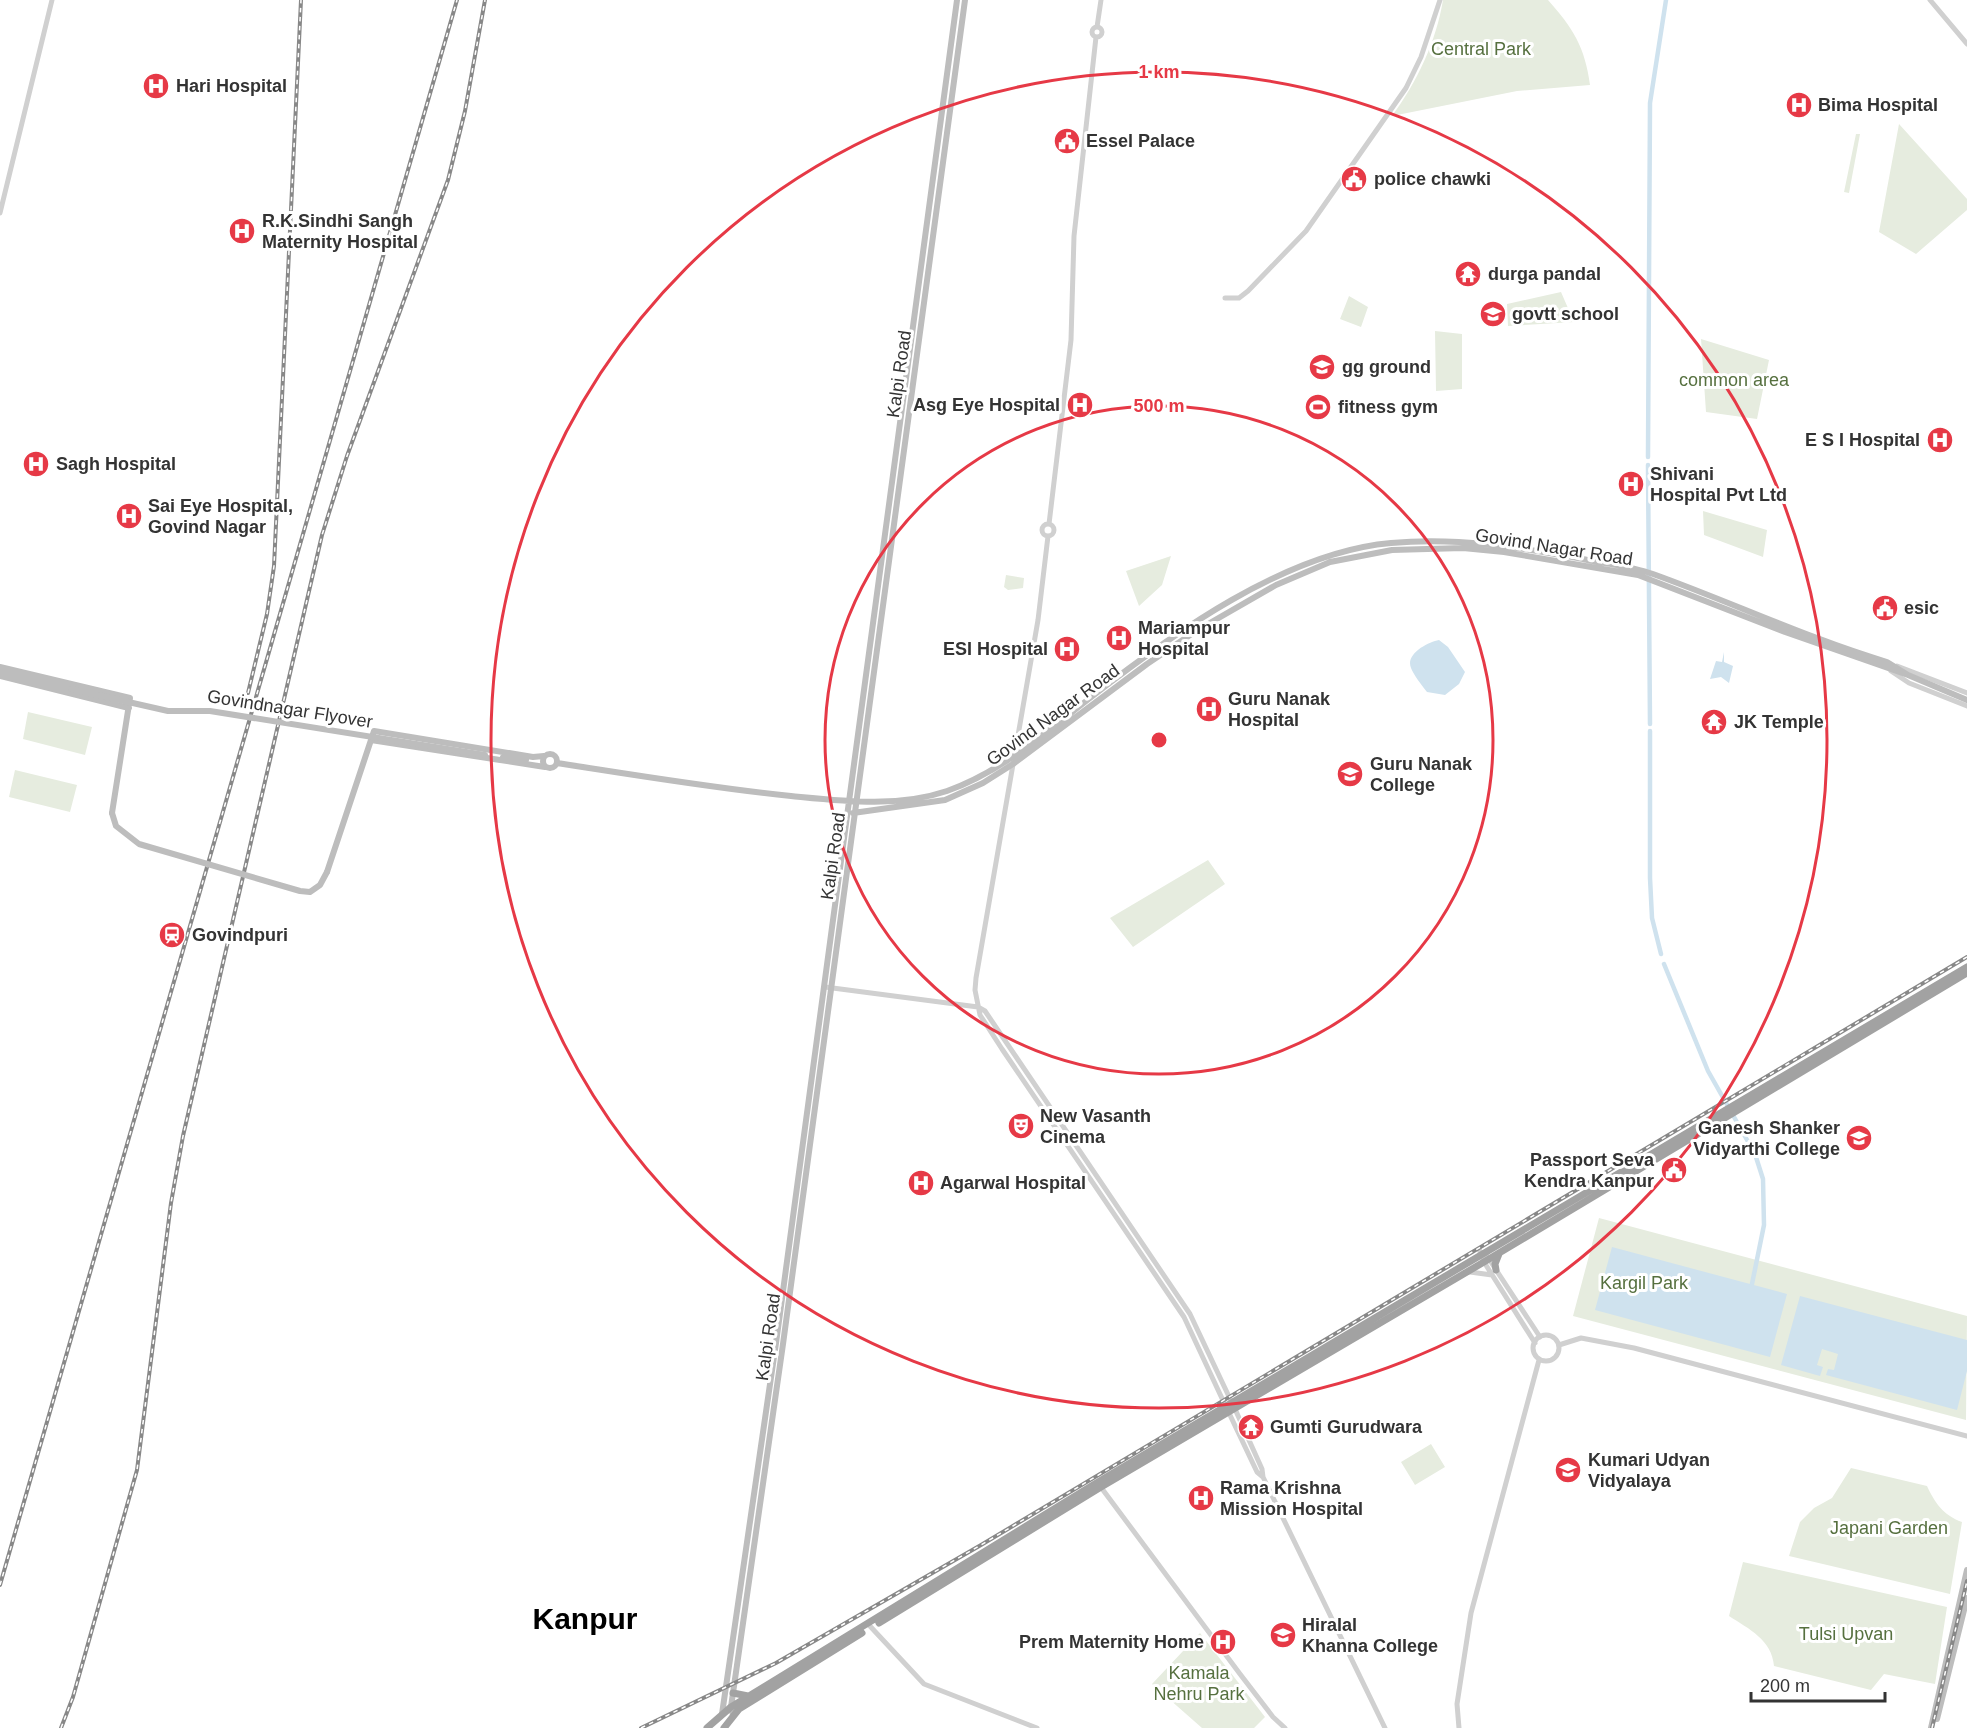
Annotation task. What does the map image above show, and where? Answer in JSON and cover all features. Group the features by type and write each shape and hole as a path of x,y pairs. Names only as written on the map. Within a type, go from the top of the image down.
{"highway":[{"path":"1730,1111 1967,967"},
{"path":"729,1720 748,1696 869,1626 1100,1484 1967,973"},
{"path":"1354,1334 1467,1272 1541,1223"},
{"path":"1494,1273 1501,1251"},
{"path":"729,1720 869,1626"},
{"path":"733,1693 748,1696"},
{"path":"707,1728 722,1714 729,1720"}],"main road":[{"name":"Kalpi Road","path":"918,323 957,0"},
{"name":"Kalpi Road","path":"729,1720 850,813 965,0"},
{"name":"Govind Nagar Road","path":"557,763 749,792 852,802 911,798 946,791 983,775 1014,756 1107,684 1192,625 1274,579 1328,555 1391,543 1464,541 1501,544 1643,574"},
{"name":"Govind Nagar Road","path":"850,813 945,800 983,783 1013,764 1196,630 1276,585 1330,562 1392,550 1463,548 1504,552 1643,574"},
{"path":"1643,574 1893,668 1967,700"},
{"path":"2,673 129,708"},
{"name":"Govindnagar Flyover","path":"2,673 130,698 112,813 116,826 139,844 300,891 310,892 320,885 327,872 371,740"},
{"name":"Govindnagar Flyover","path":"2,673 168,711 210,711 544,761"},
{"path":"544,761 371,740 374,731 532,757 544,761 552,768 557,763 553,754 544,761"},
{"name":"Kalpi Road","path":"722,1714 740,1605 828,988"},
{"path":"1933,1728 1967,1570"},
{"path":"1939,1702 1967,1598"}],"street":[{"path":"0,213 52,0"},
{"path":"1101,0 1097,27 1101,32 1096,37 1074,236 1070,352 1049,524 1054,531 1048,536 1042,593 976,978 978,1007 1002,1049 1184,1317 1262,1469 1263,1477 1385,1728"},
{"path":"1225,298 1239,298 1248,291 1306,231 1333,197 1406,88 1421,57 1440,0"},
{"path":"1930,0 1967,44"},
{"path":"1893,668 1967,693"},
{"path":"1893,668 1908,682 1967,706"},
{"path":"828,988 978,1007"},
{"path":"1485,1258 1535,1343"},
{"path":"1467,1272 1494,1273 1540,1337"},
{"path":"1459,1728 1457,1704 1471,1613 1539,1359 1533,1350 1540,1337"},
{"path":"1539,1359 1552,1360 1558,1354 1558,1345 1552,1337 1540,1337"},
{"path":"1558,1345 1576,1338 1590,1339 1965,1434"},
{"path":"1231,1408 1257,1472 1263,1477"},
{"path":"1100,1484 1240,1674 1285,1728"},
{"path":"869,1626 924,1684 1037,1728"}],"green space":[{"name":"Central Park","path":"1443,0 1548,0 1571,29 1581,49 1590,85 1517,91 1392,116 1410,89 1424,61 1436,31"},
{"path":"1899,124 1967,199 1967,210 1916,254 1879,232"},
{"path":"1856,134 1860,134 1849,193 1844,192"},
{"path":"1561,292 1574,322 1508,326 1507,304"},
{"path":"1349,296 1368,307 1361,327 1340,319"},
{"path":"1435,331 1462,334 1462,389 1436,391"},
{"name":"common area","path":"1701,339 1769,360 1757,419 1706,412"},
{"path":"1703,511 1767,530 1763,557 1704,535"},
{"path":"1171,556 1162,585 1139,606 1126,571"},
{"path":"1006,575 1024,578 1023,588 1008,590 1004,587"},
{"path":"28,712 92,727 85,755 23,739"},
{"path":"15,770 77,785 70,812 9,797"},
{"path":"1208,860 1225,884 1133,947 1110,918"},
{"name":"Kargil Park","path":"1599,1218 1967,1316 1966,1420 1573,1316"},
{"path":"1431,1444 1445,1467 1415,1485 1401,1462"},
{"name":"Japani Garden","path":"1851,1468 1927,1486 1940,1508 1962,1522 1950,1594 1789,1556 1800,1522 1814,1508 1832,1498"},
{"name":"Tulsi Upvan","path":"1743,1562 1947,1607 1935,1684 1884,1674 1871,1690 1774,1666 1769,1649 1764,1642 1729,1616"},
{"name":"Kamala Nehru Park","path":"1200,1633 1265,1717 1254,1728 1202,1728 1152,1684"}],"water":[{"path":"1439,640 1448,647 1465,672 1459,684 1445,695 1427,692 1414,674 1410,663 1411,658 1419,649"},
{"path":"1724,652 1724,662 1733,666 1729,683 1721,677 1710,679 1716,661 1722,662"},
{"path":"1612,1247 1787,1294 1770,1357 1595,1310"},
{"path":"1800,1296 1967,1340 1967,1371 1957,1410 1826,1375 1828,1369 1834,1370 1838,1354 1822,1349 1817,1365 1823,1367 1820,1376 1781,1365"}],"waterway":[{"path":"1648,457 1650,103 1666,0"},
{"path":"1648,465 1650,724"},
{"path":"1650,731 1650,878 1652,918 1661,954"},
{"path":"1664,964 1708,1071 1755,1154 1763,1179 1764,1225 1752,1284"}],"railway":[{"path":"248,693 267,614 274,566 301,0"},
{"path":"0,1585 457,0"},
{"path":"61,1728 73,1697 137,1470 171,1203 183,1136 322,535 347,456 448,180 465,111 485,0"},
{"path":"641,1728 776,1663 981,1545 1967,957"},
{"path":"1932,1728 1967,1581"}],"place":[{"name":"Hari Hospital","path":"156,86"},
{"name":"Bima Hospital","path":"1799,105"},
{"name":"Essel Palace","path":"1067,141"},
{"name":"police chawki","path":"1354,179"},
{"name":"R.K.Sindhi Sangh Maternity Hospital","path":"242,231"},
{"name":"durga pandal","path":"1468,274"},
{"name":"govtt school","path":"1493,314"},
{"name":"gg ground","path":"1322,367"},
{"name":"Asg Eye Hospital","path":"1080,405"},
{"name":"fitness gym","path":"1318,407"},
{"name":"E S I Hospital","path":"1940,440"},
{"name":"Sagh Hospital","path":"36,464"},
{"name":"Shivani Hospital Pvt Ltd","path":"1631,484"},
{"name":"Sai Eye Hospital, Govind Nagar","path":"129,516"},
{"name":"esic","path":"1885,608"},
{"name":"Mariampur Hospital","path":"1119,638"},
{"name":"ESI Hospital","path":"1067,649"},
{"name":"Guru Nanak Hospital","path":"1209,709"},
{"name":"JK Temple","path":"1714,722"},
{"name":"Guru Nanak College","path":"1350,774"},
{"name":"Govindpuri","path":"172,935"},
{"name":"New Vasanth Cinema","path":"1021,1126"},
{"name":"Ganesh Shanker Vidyarthi College","path":"1859,1138"},
{"name":"Passport Seva Kendra Kanpur","path":"1674,1170"},
{"name":"Agarwal Hospital","path":"921,1183"},
{"name":"Gumti Gurudwara","path":"1251,1427"},
{"name":"Kumari Udyan Vidyalaya","path":"1568,1470"},
{"name":"Rama Krishna Mission Hospital","path":"1201,1498"},
{"name":"Hiralal Khanna College","path":"1283,1635"},
{"name":"Prem Maternity Home","path":"1223,1642"}],"district":[{"name":"Kanpur","path":"585,1619"}]}
